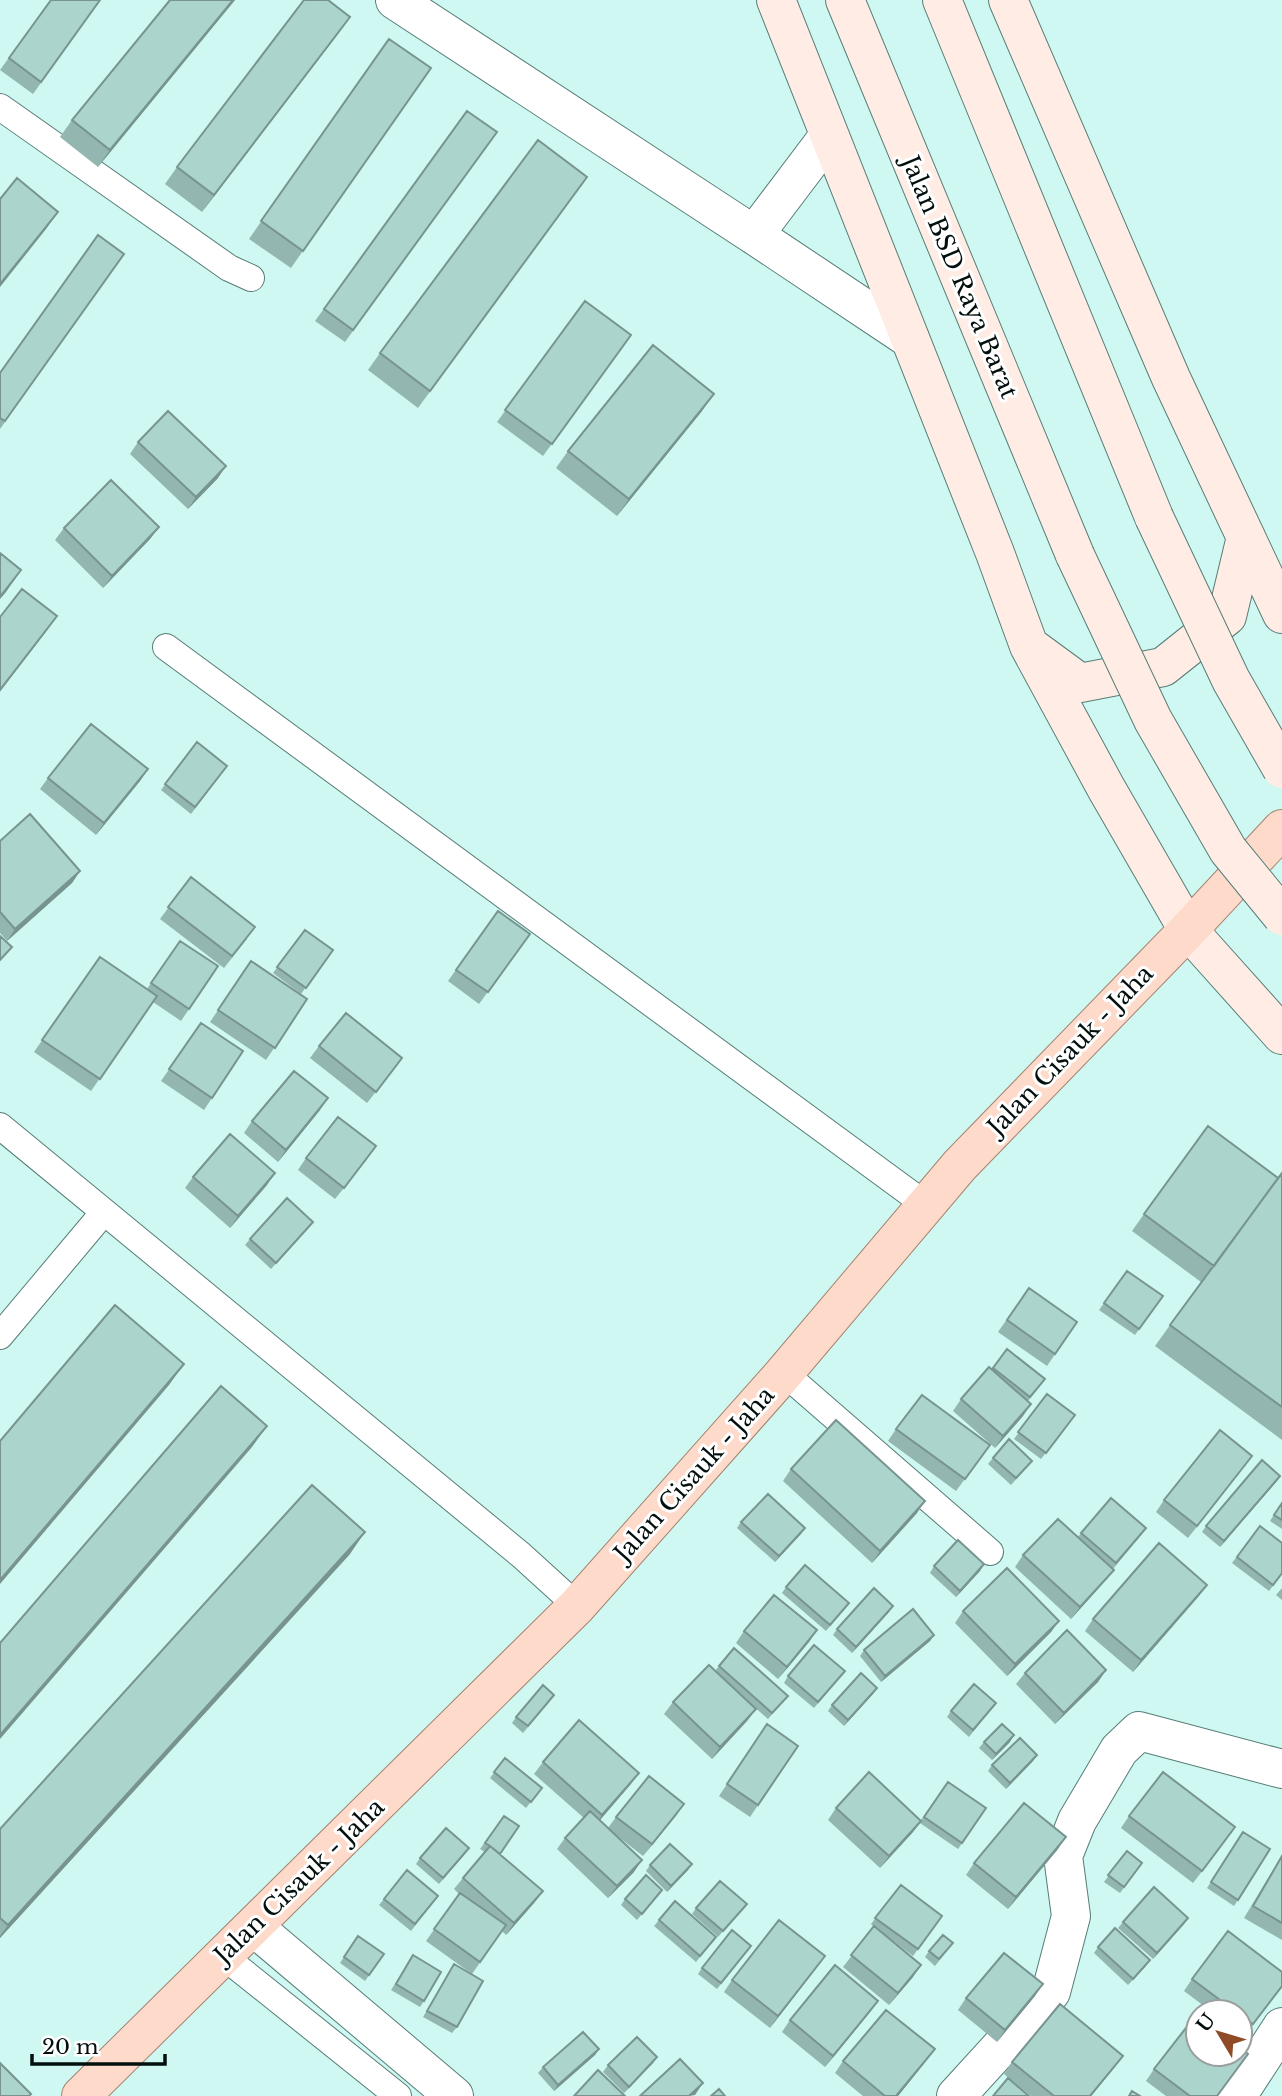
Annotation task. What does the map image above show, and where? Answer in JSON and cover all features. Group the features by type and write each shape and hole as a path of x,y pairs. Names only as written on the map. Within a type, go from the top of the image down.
{"main road":[{"path":"776,0 995,553 1029,646 1106,788 1188,930 1282,1035"},
{"name":"Jalan BSD Raya Barat","path":"845,0 1075,555 1153,720 1228,850 1282,916"},
{"path":"942,0 1154,517 1231,680 1282,769"},
{"path":"1008,0 1171,378 1282,614"},
{"path":"1029,646 1080,682 1163,667 1227,615 1246,537"},
{"name":"Jalan Cisauk - Jaha","path":"81,2096 577,1606 784,1373 960,1165 1282,829"}],"street":[{"path":"395,0 910,339"},
{"path":"754,235 828,137"},
{"path":"956,2096 1051,1992 1071,1916 1063,1856 1077,1821 1119,1750 1139,1731 1282,1769"},
{"path":"254,1927 454,2096"},
{"path":"1237,2096 1282,2026"}],"lane":[{"path":"0,107 229,268 251,278"},
{"path":"166,647 926,1205"},
{"path":"0,1125 521,1555 577,1606"},
{"path":"0,1336 104,1212"},
{"path":"784,1373 990,1552"},
{"path":"222,1955 398,2096"}],"building":[{"path":"51,0 100,0 41,82 9,58"},
{"path":"170,0 233,0 110,150 72,120"},
{"path":"304,0 328,0 350,17 214,195 177,167"},
{"path":"389,39 431,68 303,251 261,221"},
{"path":"467,111 497,132 353,330 324,309"},
{"path":"538,140 587,177 430,391 380,353"},
{"path":"17,178 58,212 0,284 0,199"},
{"path":"98,235 124,254 5,421 0,418 0,373"},
{"path":"585,301 631,335 552,444 505,410"},
{"path":"653,345 714,394 629,499 568,451"},
{"path":"168,411 226,466 196,497 138,442"},
{"path":"111,480 159,527 112,576 64,528"},
{"path":"0,553 21,570 0,597"},
{"path":"22,589 57,616 0,690 0,617"},
{"path":"91,724 148,769 104,823 48,778"},
{"path":"197,742 227,766 195,807 165,784"},
{"path":"30,814 80,871 15,929 0,912 0,841"},
{"path":"191,877 255,927 232,956 168,907"},
{"path":"498,911 530,934 488,992 456,970"},
{"path":"305,930 333,950 306,988 277,967"},
{"path":"0,936 12,947 0,960"},
{"path":"180,941 218,966 189,1009 151,983"},
{"path":"100,957 157,996 100,1079 42,1040"},
{"path":"251,961 307,999 275,1048 218,1010"},
{"path":"346,1013 402,1058 376,1092 319,1046"},
{"path":"201,1023 243,1051 212,1098 169,1069"},
{"path":"294,1071 328,1098 286,1150 252,1121"},
{"path":"338,1117 376,1146 344,1188 306,1158"},
{"path":"1208,1126 1278,1178 1214,1266 1144,1214"},
{"path":"230,1134 275,1173 238,1216 193,1177"},
{"path":"1282,1173 1282,1407 1170,1325"},
{"path":"287,1198 313,1222 276,1263 250,1239"},
{"path":"1127,1271 1163,1296 1139,1329 1104,1303"},
{"path":"1029,1288 1077,1322 1055,1354 1007,1320"},
{"path":"115,1305 184,1364 0,1580 0,1441"},
{"path":"1007,1349 1045,1379 1030,1397 993,1368"},
{"path":"989,1367 1031,1404 1003,1436 961,1399"},
{"path":"221,1386 267,1426 0,1735 0,1643"},
{"path":"1047,1394 1075,1415 1046,1453 1018,1432"},
{"path":"922,1395 990,1445 965,1479 896,1429"},
{"path":"836,1420 925,1501 880,1551 791,1469"},
{"path":"1220,1430 1252,1456 1197,1526 1164,1500"},
{"path":"1009,1439 1032,1461 1016,1478 993,1458"},
{"path":"1262,1460 1280,1476 1224,1541 1206,1526"},
{"path":"312,1485 365,1532 8,1925 0,1918 0,1829"},
{"path":"768,1494 805,1528 779,1556 741,1522"},
{"path":"1111,1498 1146,1528 1116,1563 1081,1533"},
{"path":"1282,1503 1282,1520 1274,1515"},
{"path":"1058,1519 1114,1570 1080,1607 1023,1555"},
{"path":"1260,1526 1282,1543 1282,1573 1273,1585 1237,1557"},
{"path":"958,1540 984,1564 960,1591 934,1566"},
{"path":"1159,1543 1207,1585 1141,1660 1093,1619"},
{"path":"805,1565 849,1603 830,1625 786,1587"},
{"path":"1007,1568 1059,1621 1015,1664 963,1611"},
{"path":"874,1588 893,1606 856,1647 837,1629"},
{"path":"774,1595 817,1630 787,1667 744,1631"},
{"path":"913,1609 934,1635 885,1676 864,1650"},
{"path":"1067,1630 1106,1670 1064,1713 1025,1673"},
{"path":"814,1645 845,1671 818,1702 788,1676"},
{"path":"734,1648 788,1696 772,1713 719,1666"},
{"path":"709,1665 756,1709 720,1747 673,1702"},
{"path":"861,1673 877,1688 848,1720 832,1705"},
{"path":"974,1684 996,1703 973,1730 951,1711"},
{"path":"543,1685 554,1695 528,1726 516,1717"},
{"path":"579,1720 639,1773 602,1815 543,1762"},
{"path":"767,1724 798,1746 758,1805 727,1784"},
{"path":"1002,1724 1014,1735 996,1754 984,1742"},
{"path":"1020,1738 1037,1755 1010,1783 992,1765"},
{"path":"505,1758 542,1788 531,1802 494,1772"},
{"path":"869,1772 921,1821 889,1856 836,1808"},
{"path":"1163,1772 1235,1827 1202,1871 1129,1816"},
{"path":"649,1776 684,1804 652,1844 616,1817"},
{"path":"948,1782 986,1808 962,1843 924,1817"},
{"path":"1024,1803 1066,1837 1016,1897 974,1863"},
{"path":"590,1811 642,1860 617,1886 565,1838"},
{"path":"504,1816 519,1826 500,1854 485,1843"},
{"path":"446,1828 469,1848 443,1878 420,1858"},
{"path":"1243,1832 1270,1849 1238,1900 1211,1882"},
{"path":"670,1844 692,1864 671,1886 650,1865"},
{"path":"490,1846 543,1891 514,1923 463,1878"},
{"path":"1127,1851 1142,1863 1124,1887 1108,1875"},
{"path":"1282,1856 1282,1923 1253,1906"},
{"path":"407,1870 438,1896 415,1924 384,1899"},
{"path":"646,1875 662,1890 642,1914 625,1899"},
{"path":"720,1881 747,1904 723,1931 696,1908"},
{"path":"901,1885 942,1916 918,1949 875,1918"},
{"path":"1154,1887 1188,1918 1157,1953 1123,1922"},
{"path":"460,1893 506,1925 480,1962 434,1929"},
{"path":"675,1901 716,1937 700,1956 659,1920"},
{"path":"779,1920 825,1956 778,2016 732,1980"},
{"path":"874,1926 921,1965 898,1993 851,1955"},
{"path":"1115,1928 1150,1960 1133,1979 1098,1947"},
{"path":"732,1930 751,1946 721,1983 702,1968"},
{"path":"1228,1931 1282,1972 1282,1986 1254,2023 1254,1998 1217,1998 1192,1979"},
{"path":"943,1935 953,1943 939,1959 929,1951"},
{"path":"358,1936 384,1954 369,1975 344,1957"},
{"path":"1004,1953 1043,1984 1005,2030 966,1998"},
{"path":"413,1955 441,1972 424,2001 396,1984"},
{"path":"454,1964 483,1981 457,2027 427,2011"},
{"path":"835,1965 878,2001 833,2056 790,2020"},
{"path":"1060,2004 1123,2056 1090,2096 1054,2096 1012,2062"},
{"path":"886,2010 935,2049 896,2096 885,2096 843,2061"},
{"path":"1184,2030 1184,2068 1238,2068 1217,2096 1190,2096 1154,2069"},
{"path":"583,2032 599,2049 558,2085 543,2067"},
{"path":"637,2037 657,2057 629,2087 608,2065"},
{"path":"680,2059 703,2083 689,2096 640,2096"},
{"path":"0,2063 31,2094 29,2096 0,2096"},
{"path":"598,2070 625,2096 574,2096"},
{"path":"1008,2078 1029,2096 993,2096"},
{"path":"719,2089 725,2096 711,2096"}]}
